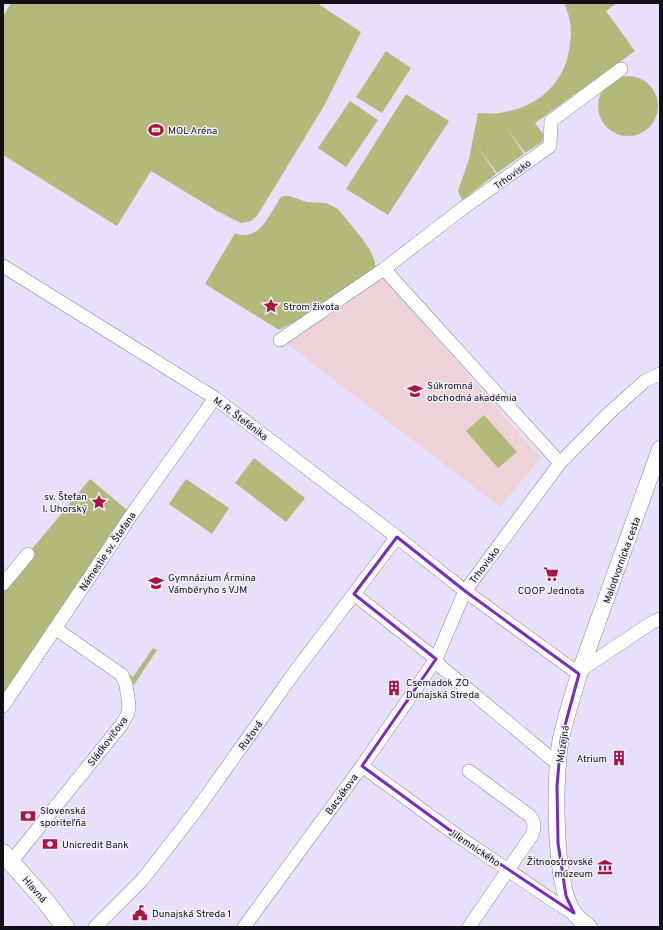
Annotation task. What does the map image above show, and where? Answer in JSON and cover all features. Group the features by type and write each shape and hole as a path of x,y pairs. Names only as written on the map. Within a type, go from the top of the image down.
{"main road":[{"name":"Hlavná","path":"7,857 48,903 65,927"}],"street":[{"name":"Trhovisko","path":"280,340 384,268 462,209 550,146 550,121 621,69"},
{"name":"M. R. Štefánika","path":"3,266 214,398 397,537 465,591"},
{"path":"384,268 560,463"},
{"name":"Trhovisko","path":"580,672 465,591 560,463 608,414 645,381 659,377"},
{"name":"Námestie sv. Štefana","path":"3,706 132,514 214,398"},
{"name":"Malodvornícka cesta","path":"580,672 660,449"},
{"name":"Ružová","path":"96,927 143,879 195,812 294,673 397,537"},
{"path":"3,584 28,554"},
{"name":"Bacsákova","path":"244,927 362,766 436,659 465,591"},
{"path":"354,594 436,659 440,666 535,744 559,766"},
{"path":"580,672 618,645 660,619"},
{"name":"Sládkovičova","path":"7,857 122,724 128,712 129,704 126,686 122,675 56,629"},
{"name":"Múzejná","path":"574,913 566,896 558,843 559,766 561,740 580,672"},
{"name":"Jilemnického","path":"362,766 455,834 555,902 574,913 589,927"},
{"path":"469,771 530,816 534,821 535,826 532,835 469,927"}],"highlighted area":[{"path":"397,537 465,591 579,674 561,740 557,786 558,843 566,896 574,913 455,834 362,766 436,659 354,594"}],"shaded area":[{"name":"Súkromná obchodná akadémia","path":"383,277 541,458 500,507 287,344"}],"green space":[{"name":"MOL Aréna","path":"11,3 317,3 361,32 324,106 257,216 251,221 241,223 217,211 151,171 117,226 3,155 3,16"},
{"path":"564,3 617,3 606,11 635,51 535,123 543,134 542,142 525,153 506,127 524,154 497,173 478,147 496,174 462,200 458,191 469,159 478,113 509,111 523,107 536,100 548,91 557,80 565,66 569,51 571,30 569,17"},
{"path":"386,51 411,68 382,113 356,97"},
{"path":"628,76 644,81 649,85 653,90 658,106 653,122 649,127 644,131 628,136 612,131 607,127 603,122 598,106 603,90 607,85 612,81"},
{"path":"406,94 449,121 388,215 346,189"},
{"path":"350,101 378,120 346,167 318,148"},
{"path":"283,196 289,196 307,202 326,203 338,209 370,250 375,262 375,269 311,313 279,330 205,284 235,233 243,235 251,234 257,231 268,219 280,198"},
{"path":"484,415 517,452 498,468 466,431"},
{"path":"254,458 305,498 286,522 235,483"},
{"path":"90,479 132,514 3,706 3,584"},
{"path":"186,479 229,508 212,534 169,504"},
{"path":"153,648 157,650 130,691 121,670 133,677"}],"place":[{"name":"MOL Aréna","path":"156,130"},
{"name":"Strom života","path":"271,306"},
{"name":"Súkromná obchodná akadémia","path":"415,391"},
{"name":"sv. Štefan I. Uhorský","path":"99,502"},
{"name":"COOP Jednota","path":"551,574"},
{"name":"Gymnázium Ármina Vámbéryho s VJM","path":"156,583"},
{"name":"Csemadok ZO Dunajská Streda","path":"394,688"},
{"name":"Atrium","path":"619,758"},
{"name":"Slovenská sporiteľňa","path":"28,816"},
{"name":"Unicredit Bank","path":"50,844"},
{"name":"Žitnoostrovské múzeum","path":"605,867"},
{"name":"Dunajská Streda 1","path":"140,913"}]}
